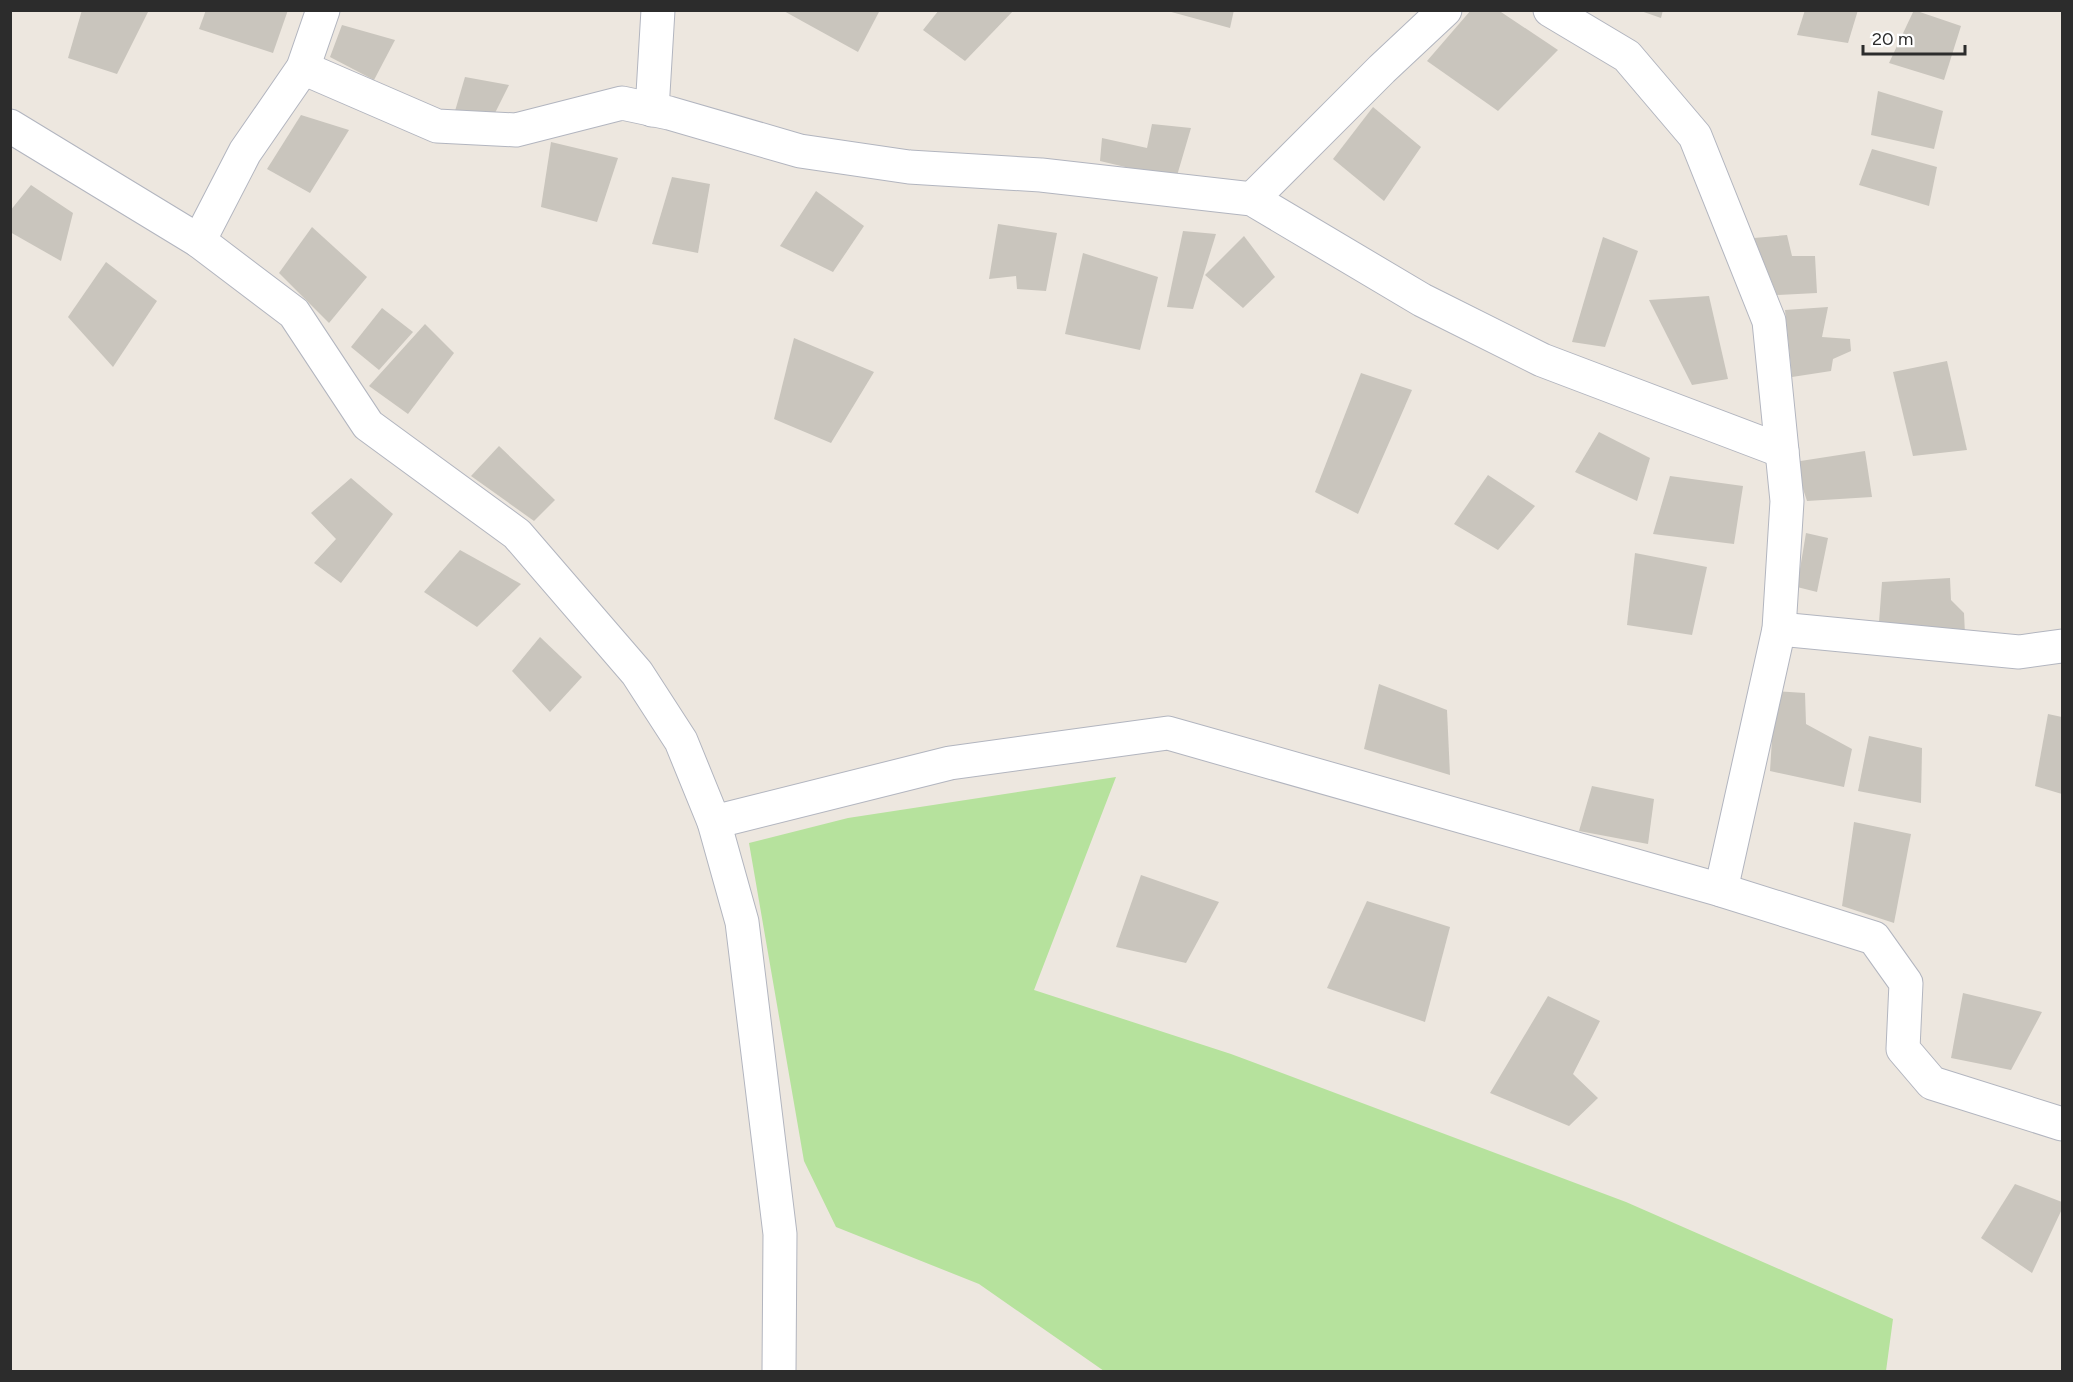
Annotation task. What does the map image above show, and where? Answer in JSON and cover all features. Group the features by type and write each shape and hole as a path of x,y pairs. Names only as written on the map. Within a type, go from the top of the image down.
{"street":[{"path":"199,241 245,152 303,68 323,10"},
{"path":"652,110 659,29 658,10"},
{"path":"1252,199 1382,69 1445,10"},
{"path":"1550,10 1627,56 1695,136 1769,321 1787,501 1779,629 1721,890"},
{"path":"303,68 437,126 516,130 622,103 800,152 909,167 1041,175 1252,199 1422,300 1542,360 1782,451"},
{"path":"10,126 199,241 294,313 368,425 517,534 637,673 681,741 714,822 742,922 778,1222 779,1371"},
{"path":"1779,629 2019,652 2062,646"},
{"path":"714,822 950,764 1168,733 1721,890 1874,938 1906,983 1903,1049 1932,1083 2062,1124"}],"green space":[{"path":"1116,777 1034,990 1231,1054 1626,1202 1893,1319 1886,1371 1104,1371 979,1284 836,1227 804,1161 749,843 848,818"}],"building":[{"path":"82,10 149,10 117,74 68,58"},
{"path":"206,10 288,10 273,53 199,29"},
{"path":"782,10 880,10 858,52"},
{"path":"939,10 1014,10 965,61 923,30"},
{"path":"1164,10 1234,10 1230,28"},
{"path":"1471,10 1498,10 1558,50 1498,111 1427,61"},
{"path":"1638,10 1663,10 1661,18"},
{"path":"1805,10 1858,10 1848,43 1797,35"},
{"path":"1914,10 1961,26 1944,80 1889,63"},
{"path":"342,25 395,40 374,80 330,57"},
{"path":"465,77 509,85 493,117 455,111"},
{"path":"1878,91 1943,111 1934,149 1871,135"},
{"path":"1373,107 1421,147 1384,201 1333,159"},
{"path":"301,115 349,130 310,193 267,169"},
{"path":"1152,124 1191,128 1176,179 1100,161 1102,138 1147,148"},
{"path":"551,142 618,158 597,222 541,207"},
{"path":"1872,149 1937,167 1929,206 1859,185"},
{"path":"672,177 710,184 698,253 652,244"},
{"path":"31,185 73,213 61,261 10,232 10,211"},
{"path":"816,191 864,226 833,272 780,246"},
{"path":"998,224 1057,233 1046,291 1017,289 1016,276 989,279"},
{"path":"312,227 367,277 329,323 279,273"},
{"path":"1183,231 1216,234 1193,309 1167,307"},
{"path":"1787,235 1792,256 1815,256 1817,293 1777,295 1754,238"},
{"path":"1244,236 1275,277 1243,308 1205,275"},
{"path":"1603,237 1638,251 1605,347 1572,342"},
{"path":"1083,253 1158,277 1140,350 1065,334"},
{"path":"106,262 157,301 113,367 68,317"},
{"path":"1709,296 1728,379 1692,385 1649,300"},
{"path":"1828,307 1822,337 1850,339 1851,351 1833,359 1831,371 1792,377 1785,310"},
{"path":"382,308 413,332 379,370 351,347"},
{"path":"425,324 454,353 408,414 369,386"},
{"path":"794,338 874,372 831,443 774,419"},
{"path":"1947,361 1967,450 1913,456 1893,372"},
{"path":"1361,373 1412,390 1358,514 1315,492"},
{"path":"1599,432 1650,458 1637,501 1575,472"},
{"path":"499,446 555,500 534,521 471,476"},
{"path":"1865,451 1872,497 1807,501 1794,462"},
{"path":"1488,475 1535,506 1498,550 1454,524"},
{"path":"1670,476 1743,486 1734,544 1653,534"},
{"path":"351,478 393,514 341,583 314,563 336,539 311,513"},
{"path":"1806,533 1828,538 1817,592 1797,587"},
{"path":"460,550 521,584 477,627 424,592"},
{"path":"1635,553 1707,567 1692,635 1627,625"},
{"path":"1950,578 1951,600 1964,613 1965,634 1879,622 1882,582"},
{"path":"540,637 582,677 550,712 512,671"},
{"path":"1379,684 1447,710 1450,775 1364,749"},
{"path":"1775,691 1805,693 1806,724 1852,749 1844,787 1770,771"},
{"path":"2048,714 2062,717 2062,794 2035,786"},
{"path":"1869,736 1922,748 1921,803 1858,791"},
{"path":"1592,786 1654,799 1648,844 1579,831"},
{"path":"1854,822 1911,834 1894,923 1842,906"},
{"path":"1141,875 1219,902 1186,963 1116,947"},
{"path":"1367,901 1450,927 1425,1022 1327,988"},
{"path":"1963,993 2042,1012 2011,1070 1951,1058"},
{"path":"1548,996 1600,1021 1573,1074 1598,1098 1569,1126 1490,1093"},
{"path":"2015,1184 2062,1202 2062,1209 2032,1273 1981,1238"}]}
